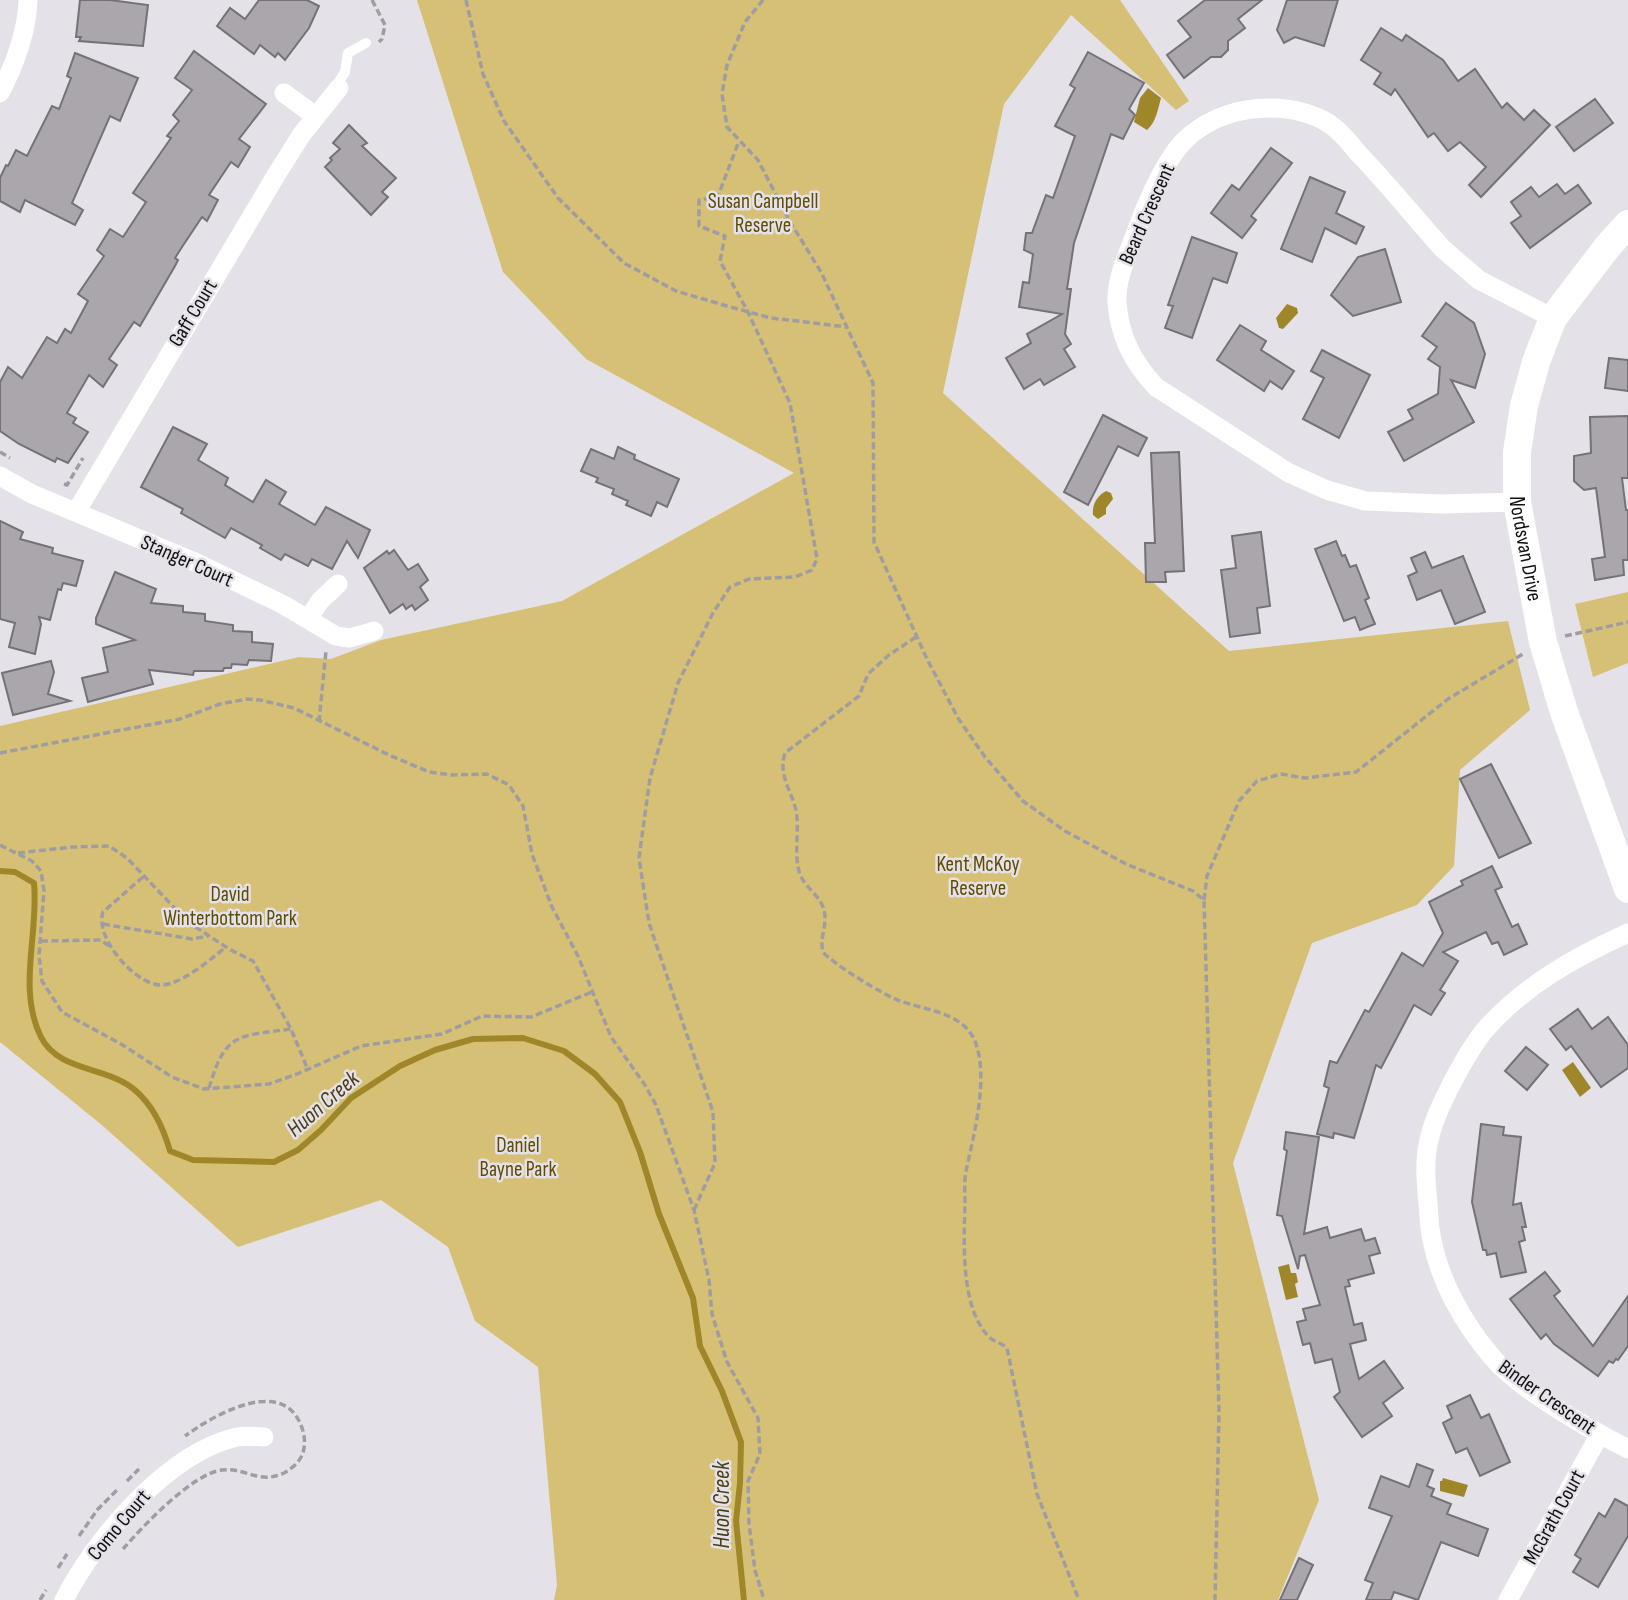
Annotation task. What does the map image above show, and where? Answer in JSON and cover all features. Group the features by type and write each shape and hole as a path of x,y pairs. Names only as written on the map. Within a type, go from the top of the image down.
{"street":[{"path":"0,93 12,68 27,21 28,0"},
{"name":"Gaff Court","path":"76,512 290,152 339,88"},
{"path":"284,93 315,116"},
{"name":"Beard Crescent","path":"1517,502 1441,504 1365,501 1327,490 1289,473 1156,387 1139,369 1120,324 1117,300 1119,279 1141,218 1178,147 1214,120 1241,110 1270,107 1306,114 1336,128 1461,266 1479,280 1553,318"},
{"name":"Nordsvan Drive","path":"1628,223 1553,318 1535,362 1524,406 1517,452 1517,502 1543,642 1564,712 1628,889"},
{"name":"Stanger Court","path":"0,476 21,489 197,563 339,637 350,638 374,631"},
{"path":"308,619 320,601 338,584"},
{"name":"Binder Crescent","path":"1628,933 1556,970 1518,998 1483,1032 1462,1063 1440,1107 1428,1146 1426,1186 1431,1239 1443,1279 1466,1321 1493,1358 1519,1382 1628,1449"},
{"name":"McGrath Court","path":"1508,1600 1600,1434"},
{"name":"Como Court","path":"64,1600 75,1579 135,1501 166,1473 207,1450 239,1437 264,1437"}],"lane":[{"name":"Gaff Court","path":"339,88 338,83 345,72 345,58 348,53 366,43"}],"path":[{"path":"366,43 382,39 385,24 372,0"},
{"path":"466,0 483,74 504,121 558,198 624,263 676,291 747,312 771,318 847,327"},
{"path":"763,0 745,22 727,65 722,94 727,127 758,160 789,220 821,272 873,383 874,541 916,637 958,718 985,757 1023,801 1077,838 1126,864 1193,891 1204,900"},
{"path":"694,1210 715,1163 713,1112 649,923 639,858 650,778 678,683 713,613 730,587 749,579 795,577 812,570 817,559 790,402 720,261 725,236 699,226 699,200 718,196 739,141"},
{"path":"58,483 67,485 88,449"},
{"path":"0,452 19,463"},
{"path":"1215,1600 1219,1412 1204,900 1207,876 1239,801 1257,781 1281,774 1305,778 1356,772 1448,699 1543,642 1628,622"},
{"path":"319,722 328,632"},
{"path":"916,637 889,655 869,674 859,696 785,753 782,772 796,812 800,873 824,910 821,941 823,952 897,1000 959,1022 974,1041 981,1076 973,1140 965,1175 964,1232 971,1299 976,1317 989,1337 1007,1348 1037,1494 1079,1600"},
{"path":"0,753 180,719 220,704 247,699 283,704 429,772 453,775 487,774 509,785 523,806 532,855 552,907 578,956 611,1037 656,1105 694,1210 707,1269 712,1314 727,1363 758,1418 760,1454 748,1481 749,1524 755,1570 764,1600"},
{"path":"0,845 32,861 41,871 44,891 39,955 42,981 62,1012 121,1044 172,1077 204,1089 269,1084 308,1070 361,1045 442,1034 482,1016 531,1017 592,992"},
{"path":"16,853 109,846 127,858 188,922 253,961 291,1029 308,1070"},
{"path":"110,947 102,924 103,912 143,877"},
{"path":"102,924 192,939 208,936"},
{"path":"41,941 101,940 143,980 158,985 171,984 208,962 226,947"},
{"path":"209,1088 219,1057 236,1039 291,1029"}],"green space":[{"path":"417,0 1120,0 1189,101 1176,110 1071,15 1004,104 943,393 1229,651 1508,621 1530,710 1460,770 1454,866 1417,905 1312,943 1233,1163 1319,1500 1278,1600 747,1600 738,1507 736,1521 744,1600 554,1600 557,1585 538,1367 475,1321 448,1247 381,1200 238,1247 103,1126 0,1042 0,726 299,657 331,659 381,640 562,601 794,473 586,359 503,272"},
{"path":"1628,592 1628,663 1593,677 1575,604"}],"shaded area":[{"path":"1148,88 1161,98 1155,119 1147,130 1134,122 1140,98"},
{"path":"1287,304 1297,308 1298,313 1283,329 1279,328 1276,318"},
{"path":"1106,491 1111,493 1113,499 1106,508 1106,514 1098,519 1093,515 1094,504"},
{"path":"1573,1062 1591,1088 1580,1097 1562,1070"},
{"path":"1289,1264 1291,1273 1296,1273 1298,1297 1286,1300 1278,1267"},
{"path":"1443,1478 1468,1485 1464,1497 1440,1491 1440,1481"}],"building":[{"path":"80,0 110,0 148,5 143,46 79,41 81,37 76,37"},
{"path":"259,0 307,0 319,6 309,28 285,60 278,53 275,57 260,45 254,54 217,26 230,8 245,19"},
{"path":"1205,0 1262,0 1238,19 1245,28 1228,41 1228,50 1221,57 1211,57 1184,78 1167,55 1191,37 1178,21"},
{"path":"1287,0 1338,0 1324,46 1295,37 1284,43 1277,30"},
{"path":"1381,28 1402,41 1406,35 1443,60 1458,81 1475,69 1502,108 1507,103 1524,120 1534,110 1550,125 1481,197 1469,185 1486,167 1460,142 1448,151 1434,133 1428,137 1395,89 1391,95 1374,84 1381,73 1361,60"},
{"path":"194,51 266,104 239,139 250,147 238,167 231,162 209,195 218,200 207,221 202,217 175,258 178,260 175,266 140,326 134,322 109,359 117,365 103,387 89,375 67,413 76,418 73,423 88,432 68,463 57,458 55,462 0,431 0,382 8,367 22,378 47,337 57,343 65,329 71,333 88,301 78,294 104,256 97,250 110,229 123,237 146,202 133,193 171,138 167,136 179,121 173,115 192,90 175,78"},
{"path":"1088,52 1144,83 1129,109 1135,115 1123,139 1111,134 1074,243 1067,289 1071,289 1065,334 1071,344 1064,349 1075,367 1044,385 1040,379 1024,389 1006,358 1031,343 1027,334 1062,314 1019,307 1023,282 1029,283 1033,254 1024,250 1026,233 1032,233 1046,195 1053,198 1075,136 1055,126 1075,88 1070,85"},
{"path":"75,53 138,78 120,121 110,116 72,203 83,210 75,225 25,200 20,212 0,201 0,178 16,150 27,156 52,106 59,109 71,78 67,76"},
{"path":"1595,99 1613,123 1574,151 1556,127"},
{"path":"349,125 367,143 362,146 396,178 382,192 388,197 371,215 325,167 340,149 333,143"},
{"path":"1271,148 1292,163 1251,216 1256,220 1242,238 1211,213 1232,185 1239,190"},
{"path":"1310,177 1345,192 1336,213 1364,227 1356,244 1325,228 1312,262 1281,249"},
{"path":"1557,184 1565,194 1578,185 1591,203 1530,248 1511,223 1521,216 1511,202 1531,187 1539,197"},
{"path":"1192,237 1237,253 1227,283 1213,278 1192,338 1165,328 1173,306 1168,305"},
{"path":"1385,249 1401,302 1353,316 1331,295 1358,257"},
{"path":"1446,303 1474,323 1485,354 1475,388 1451,380 1474,422 1404,461 1388,432 1413,419 1408,410 1438,394 1440,367 1428,359 1437,347 1422,336"},
{"path":"1240,325 1266,341 1261,350 1294,371 1282,389 1270,381 1264,391 1217,360"},
{"path":"1322,350 1370,375 1339,438 1303,419 1324,378 1311,371"},
{"path":"1609,358 1628,360 1628,391 1605,388"},
{"path":"1103,415 1147,438 1138,456 1118,446 1088,505 1064,492"},
{"path":"1628,416 1628,478 1622,478 1628,510 1628,560 1623,560 1624,575 1595,580 1592,559 1605,557 1596,488 1584,490 1574,481 1574,456 1591,453 1590,417"},
{"path":"173,427 207,444 198,460 228,478 225,485 253,502 266,480 286,492 279,504 315,525 326,507 370,530 358,558 347,541 332,569 312,559 308,566 285,554 281,560 260,548 262,545 231,528 225,538 181,513 183,509 141,487"},
{"path":"618,447 635,455 634,459 679,479 667,507 657,502 651,516 626,505 628,501 612,494 614,489 596,482 598,478 581,471 591,449 614,459"},
{"path":"1179,452 1184,571 1165,572 1166,582 1146,582 1145,543 1155,543 1151,453"},
{"path":"0,521 23,532 20,539 53,548 52,553 83,561 76,586 63,583 61,590 58,589 50,620 39,617 41,624 35,654 9,647 15,623 0,619"},
{"path":"1261,532 1270,606 1257,608 1260,633 1230,637 1221,570 1236,568 1232,536"},
{"path":"1336,541 1350,567 1356,565 1369,598 1365,600 1375,624 1360,630 1355,617 1344,621 1315,549"},
{"path":"394,550 408,570 418,564 428,580 420,587 428,600 415,610 412,605 406,609 403,604 390,613 364,568 387,551 389,554"},
{"path":"1425,552 1432,568 1463,556 1485,612 1455,624 1441,590 1417,600 1408,576 1417,572 1411,558"},
{"path":"115,572 156,589 151,603 183,606 183,612 205,614 205,621 233,625 233,631 252,632 252,642 273,644 271,661 249,660 247,665 232,664 231,668 224,668 223,671 194,671 193,675 149,670 153,684 88,702 82,678 108,672 103,648 135,640 96,624"},
{"path":"51,661 54,672 48,694 70,701 13,715 2,673"},
{"path":"1491,764 1531,843 1499,858 1460,779"},
{"path":"1492,866 1502,887 1495,890 1512,927 1518,924 1527,944 1504,955 1498,942 1492,944 1486,932 1443,952 1458,961 1440,990 1445,993 1431,1015 1414,1005 1381,1068 1376,1065 1354,1138 1334,1133 1333,1138 1317,1134 1329,1088 1324,1086 1330,1061 1337,1063 1365,1010 1369,1012 1402,953 1423,966 1443,933 1429,902 1463,885 1461,881"},
{"path":"1578,1009 1592,1029 1608,1017 1628,1045 1628,1068 1601,1087 1571,1046 1566,1050 1550,1029"},
{"path":"1526,1047 1548,1065 1527,1090 1505,1071"},
{"path":"1481,1124 1504,1127 1503,1135 1521,1137 1513,1205 1521,1203 1526,1227 1522,1227 1525,1240 1519,1242 1526,1272 1501,1277 1496,1253 1487,1255 1486,1250 1483,1250 1472,1202"},
{"path":"1286,1132 1319,1137 1304,1234 1327,1227 1330,1238 1361,1229 1365,1241 1375,1238 1380,1253 1369,1256 1374,1273 1348,1280 1350,1286 1345,1287 1354,1325 1362,1323 1366,1340 1350,1344 1359,1379 1384,1361 1403,1388 1383,1403 1392,1416 1362,1437 1334,1397 1340,1392 1332,1359 1315,1363 1310,1343 1303,1345 1297,1322 1306,1320 1303,1309 1320,1305 1305,1255 1300,1256 1298,1269 1282,1216 1277,1215 1287,1151 1284,1149"},
{"path":"1545,1272 1560,1291 1554,1296 1593,1346 1628,1296 1628,1346 1618,1360 1613,1363 1609,1361 1598,1376 1554,1344 1546,1334 1541,1339 1510,1299"},
{"path":"1470,1395 1481,1418 1489,1414 1510,1462 1480,1476 1467,1448 1456,1453 1443,1423 1452,1418 1447,1406"},
{"path":"1417,1464 1433,1470 1427,1486 1434,1489 1431,1496 1451,1504 1447,1514 1488,1529 1478,1556 1441,1542 1418,1600 1394,1592 1391,1600 1366,1600 1373,1583 1365,1580 1392,1516 1369,1508 1381,1476 1409,1487"},
{"path":"1615,1499 1628,1506 1628,1536 1598,1587 1573,1572 1581,1559 1575,1555 1599,1513 1605,1517"},
{"path":"1299,1558 1313,1565 1297,1600 1280,1600"}],"waterway":[{"name":"Huon Creek","path":"0,871 15,872 34,883 30,1000 34,1019 49,1049 72,1063 112,1077 136,1091 157,1119 170,1151 193,1160 274,1162 298,1150 351,1098 400,1066 435,1050 473,1039 523,1038 564,1051 595,1074 620,1102 640,1152 659,1214 693,1298 700,1346 722,1391 741,1442 736,1521 744,1600"}],"park label":[{"name":"Susan Campbell Reserve","path":"763,213"},
{"name":"Kent McKoy Reserve","path":"978,876"},
{"name":"David Winterbottom Park","path":"230,906"},
{"name":"Daniel Bayne Park","path":"518,1157"}]}
